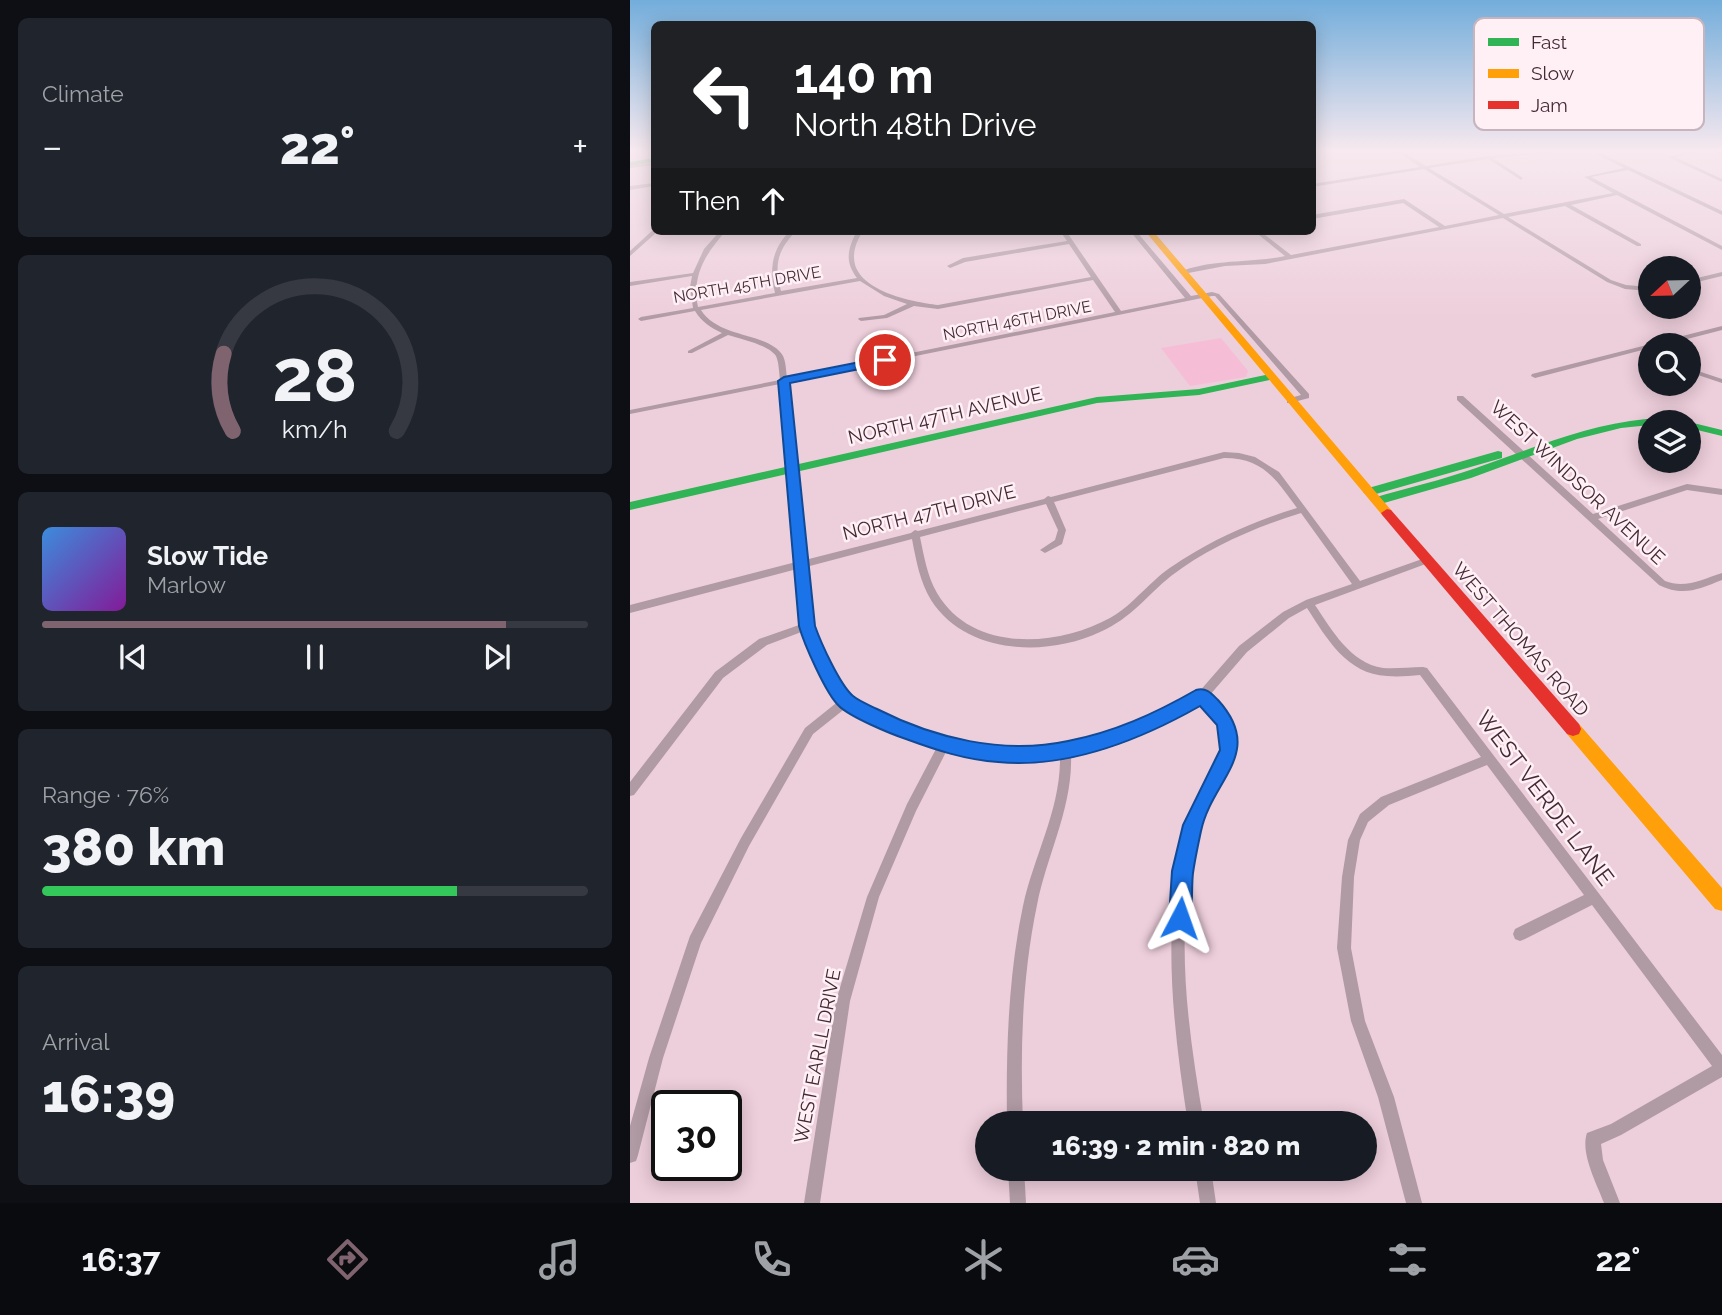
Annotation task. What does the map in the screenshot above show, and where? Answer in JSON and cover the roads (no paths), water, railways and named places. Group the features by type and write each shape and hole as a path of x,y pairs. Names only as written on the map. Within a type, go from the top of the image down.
{"main road":[{"name":"WEST THOMAS ROAD","path":"1152,235 1183,272 1197,297 1270,377 1722,902"},
{"name":"NORTH 47TH AVENUE","path":"630,506 1109,397 1199,393 1270,377"},
{"path":"1373,497 1479,471 1520,454 1638,421"},
{"path":"1701,428 1722,433"}],"street":[{"path":"1316,216 1363,208"},
{"path":"1415,208 1445,228"},
{"path":"1491,208 1624,290 1638,289"},
{"path":"1183,272 1215,265 1290,257 1545,208"},
{"path":"1573,208 1639,245"},
{"path":"1644,208 1722,248"},
{"path":"630,254 651,234"},
{"path":"720,235 702,257 695,274 692,290 695,307 712,324 727,333 774,349 781,358 803,562 807,626 814,648 846,701 896,728 944,745 1000,754 1065,751 1130,733 1202,696 1243,649 1286,615 1357,583 1428,560"},
{"path":"778,293 772,266 776,254 790,235"},
{"path":"858,235 850,251 852,265 859,279 881,293 913,304 938,307 1094,278"},
{"path":"1066,235 1119,313"},
{"name":"WEST THOMAS ROAD","path":"1137,235 1197,297 1217,295 1306,396 1290,401"},
{"path":"1262,235 1290,257"},
{"path":"950,265 962,260 1070,242"},
{"path":"1552,246 1560,244"},
{"path":"630,284 695,274"},
{"path":"1701,279 1722,274"},
{"name":"NORTH 45TH DRIVE","path":"641,319 778,293 804,292 859,279"},
{"name":"NORTH 46TH DRIVE","path":"630,412 1197,297"},
{"path":"861,319 885,317 913,304"},
{"path":"1701,334 1722,328"},
{"path":"1713,331 1722,336"},
{"path":"690,352 727,333"},
{"path":"1535,376 1638,349"},
{"path":"1701,374 1722,381"},
{"name":"WEST WINDSOR AVENUE","path":"1460,398 1662,583 1674,589 1687,589 1722,576"},
{"name":"NORTH 47TH DRIVE","path":"630,609 1213,456 1238,454 1258,460 1276,474 1302,510"},
{"path":"1591,518 1673,490 1705,488 1722,492"},
{"path":"1045,550 1059,542 1062,530 1048,499"},
{"path":"915,533 926,575 937,602 961,626 990,640 1035,644 1097,629 1134,606 1172,570 1218,542 1257,524 1302,510 1357,583"},
{"name":"WEST VERDE LANE","path":"1309,603 1341,650 1360,666 1384,672 1423,671 1722,1068"},
{"path":"630,791 719,675 763,642 807,626"},
{"path":"1194,1111 1184,1048 1176,965 1183,871 1193,825 1229,750 1226,722 1202,696"},
{"path":"630,1155 656,1058 695,941 745,842 809,732 846,701"},
{"name":"WEST EARLL DRIVE","path":"812,1203 815,1169 843,1001 873,897 911,808 944,745"},
{"path":"1014,1111 1013,1061 1022,953 1030,903 1066,784 1065,751"},
{"path":"1414,1203 1386,1097 1358,1021 1344,948 1348,877 1354,840 1364,818 1385,802 1490,759"},
{"path":"1520,934 1594,897"},
{"path":"1612,1203 1595,1160 1593,1139 1616,1130 1722,1068"},
{"path":"1017,1181 1018,1203"},
{"path":"1205,1181 1208,1203"}]}
